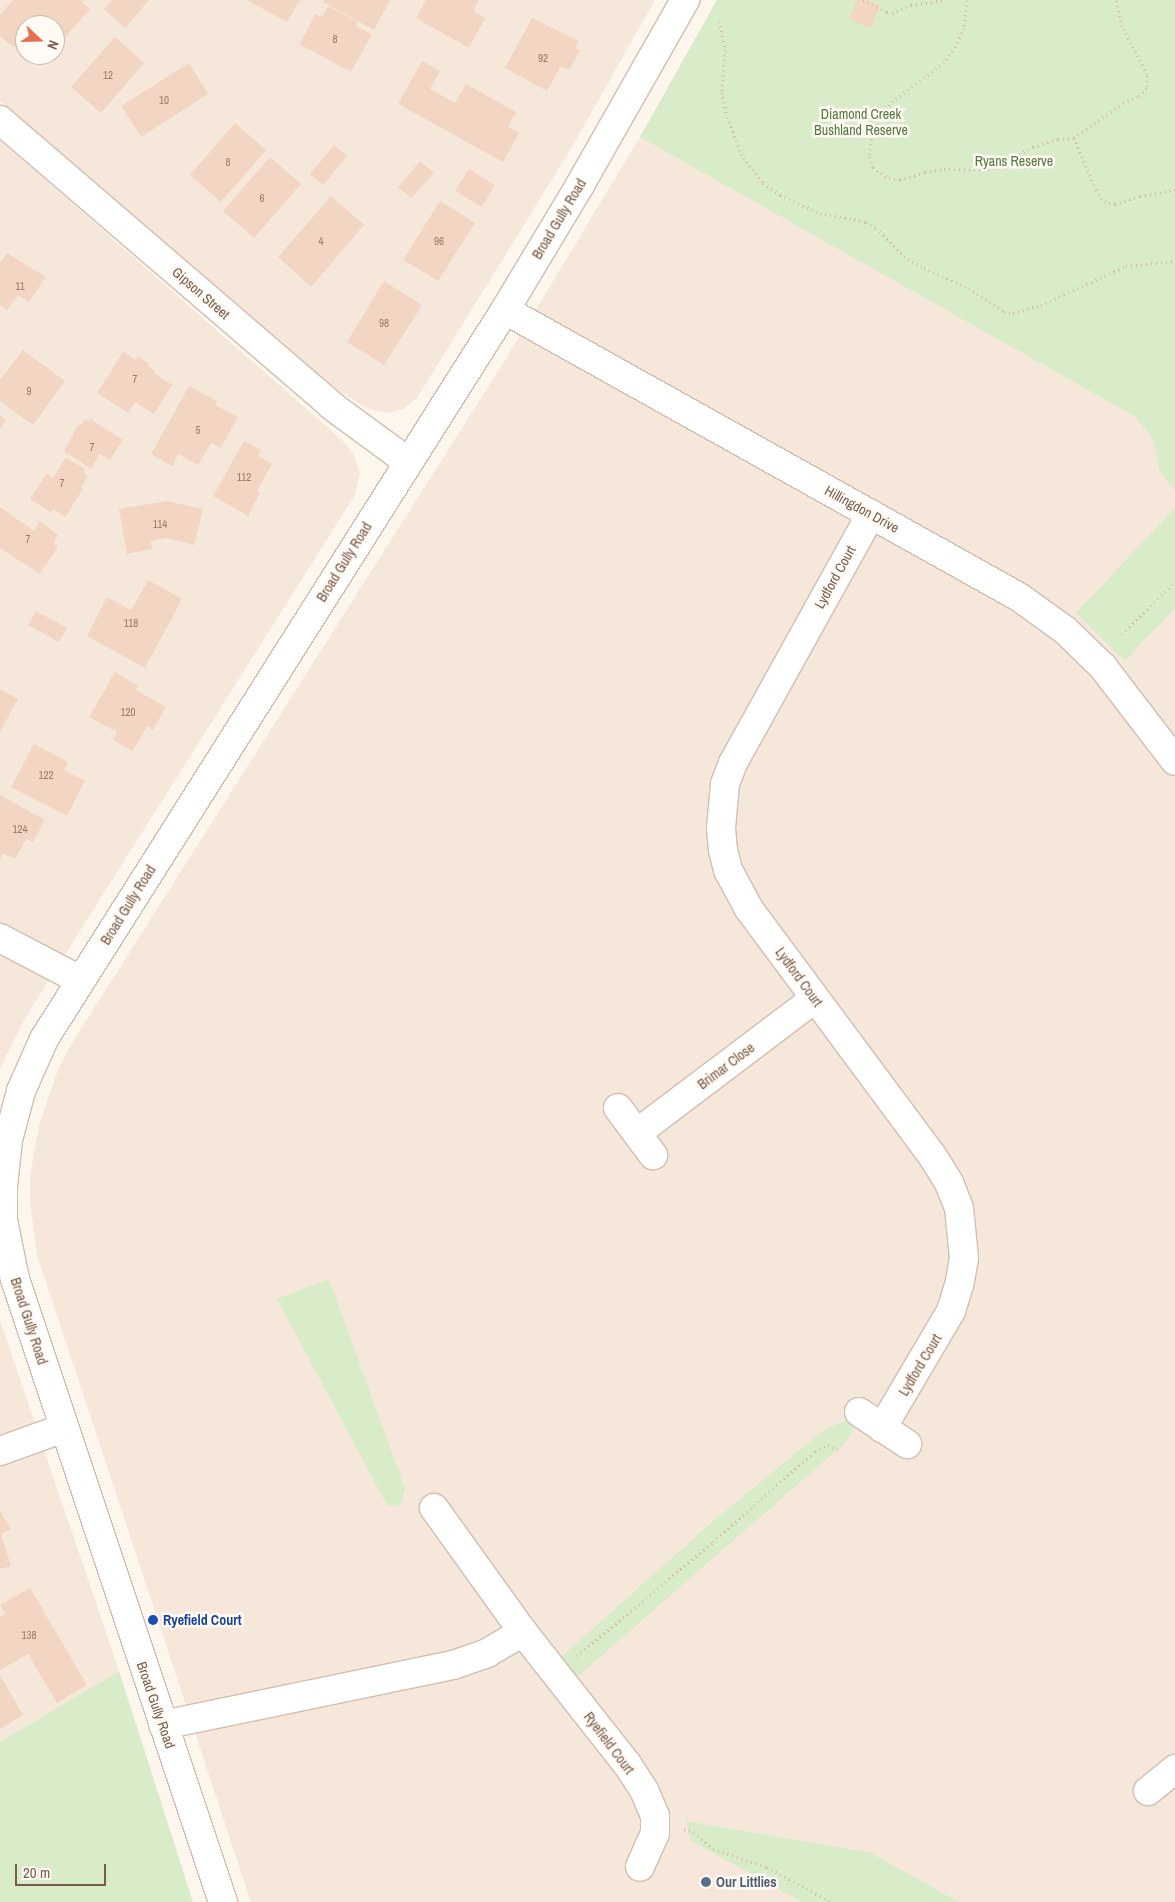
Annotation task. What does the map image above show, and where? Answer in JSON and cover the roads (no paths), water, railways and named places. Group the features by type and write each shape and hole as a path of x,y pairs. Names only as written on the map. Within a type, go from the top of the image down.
{"street":[{"name":"Broad Gully Road","path":"223,1902 15,1279 3,1220 3,1186 8,1140 21,1091 44,1039 504,310 580,185 685,0"},
{"name":"Gipson Street","path":"0,120 332,406 407,461"},
{"name":"Hillingdon Drive","path":"504,310 1019,597 1065,630 1103,667 1175,762"},
{"name":"Lydford Court","path":"870,514 732,763 725,784 721,806 723,850 728,870 749,910 933,1157 949,1183 959,1208 963,1232 964,1258 951,1311 882,1428"},
{"path":"0,938 80,980"},
{"name":"Brimar Close","path":"637,1133 814,999"},
{"path":"618,1108 653,1155"},
{"path":"859,1412 907,1444"},
{"path":"0,1451 64,1428"},
{"name":"Ryefield Court","path":"434,1508 523,1632 627,1764 652,1808 656,1825 652,1842 640,1867"},
{"path":"163,1725 453,1665 486,1652 523,1632"},
{"path":"1148,1791 1175,1769"}],"place":[{"name":"Ryefield Court","path":"153,1620"},
{"name":"Our Littlies","path":"706,1882"}],"park label":[{"name":"Diamond Creek Bushland Reserve","path":"861,122"},
{"name":"Ryans Reserve","path":"1014,161"}]}
